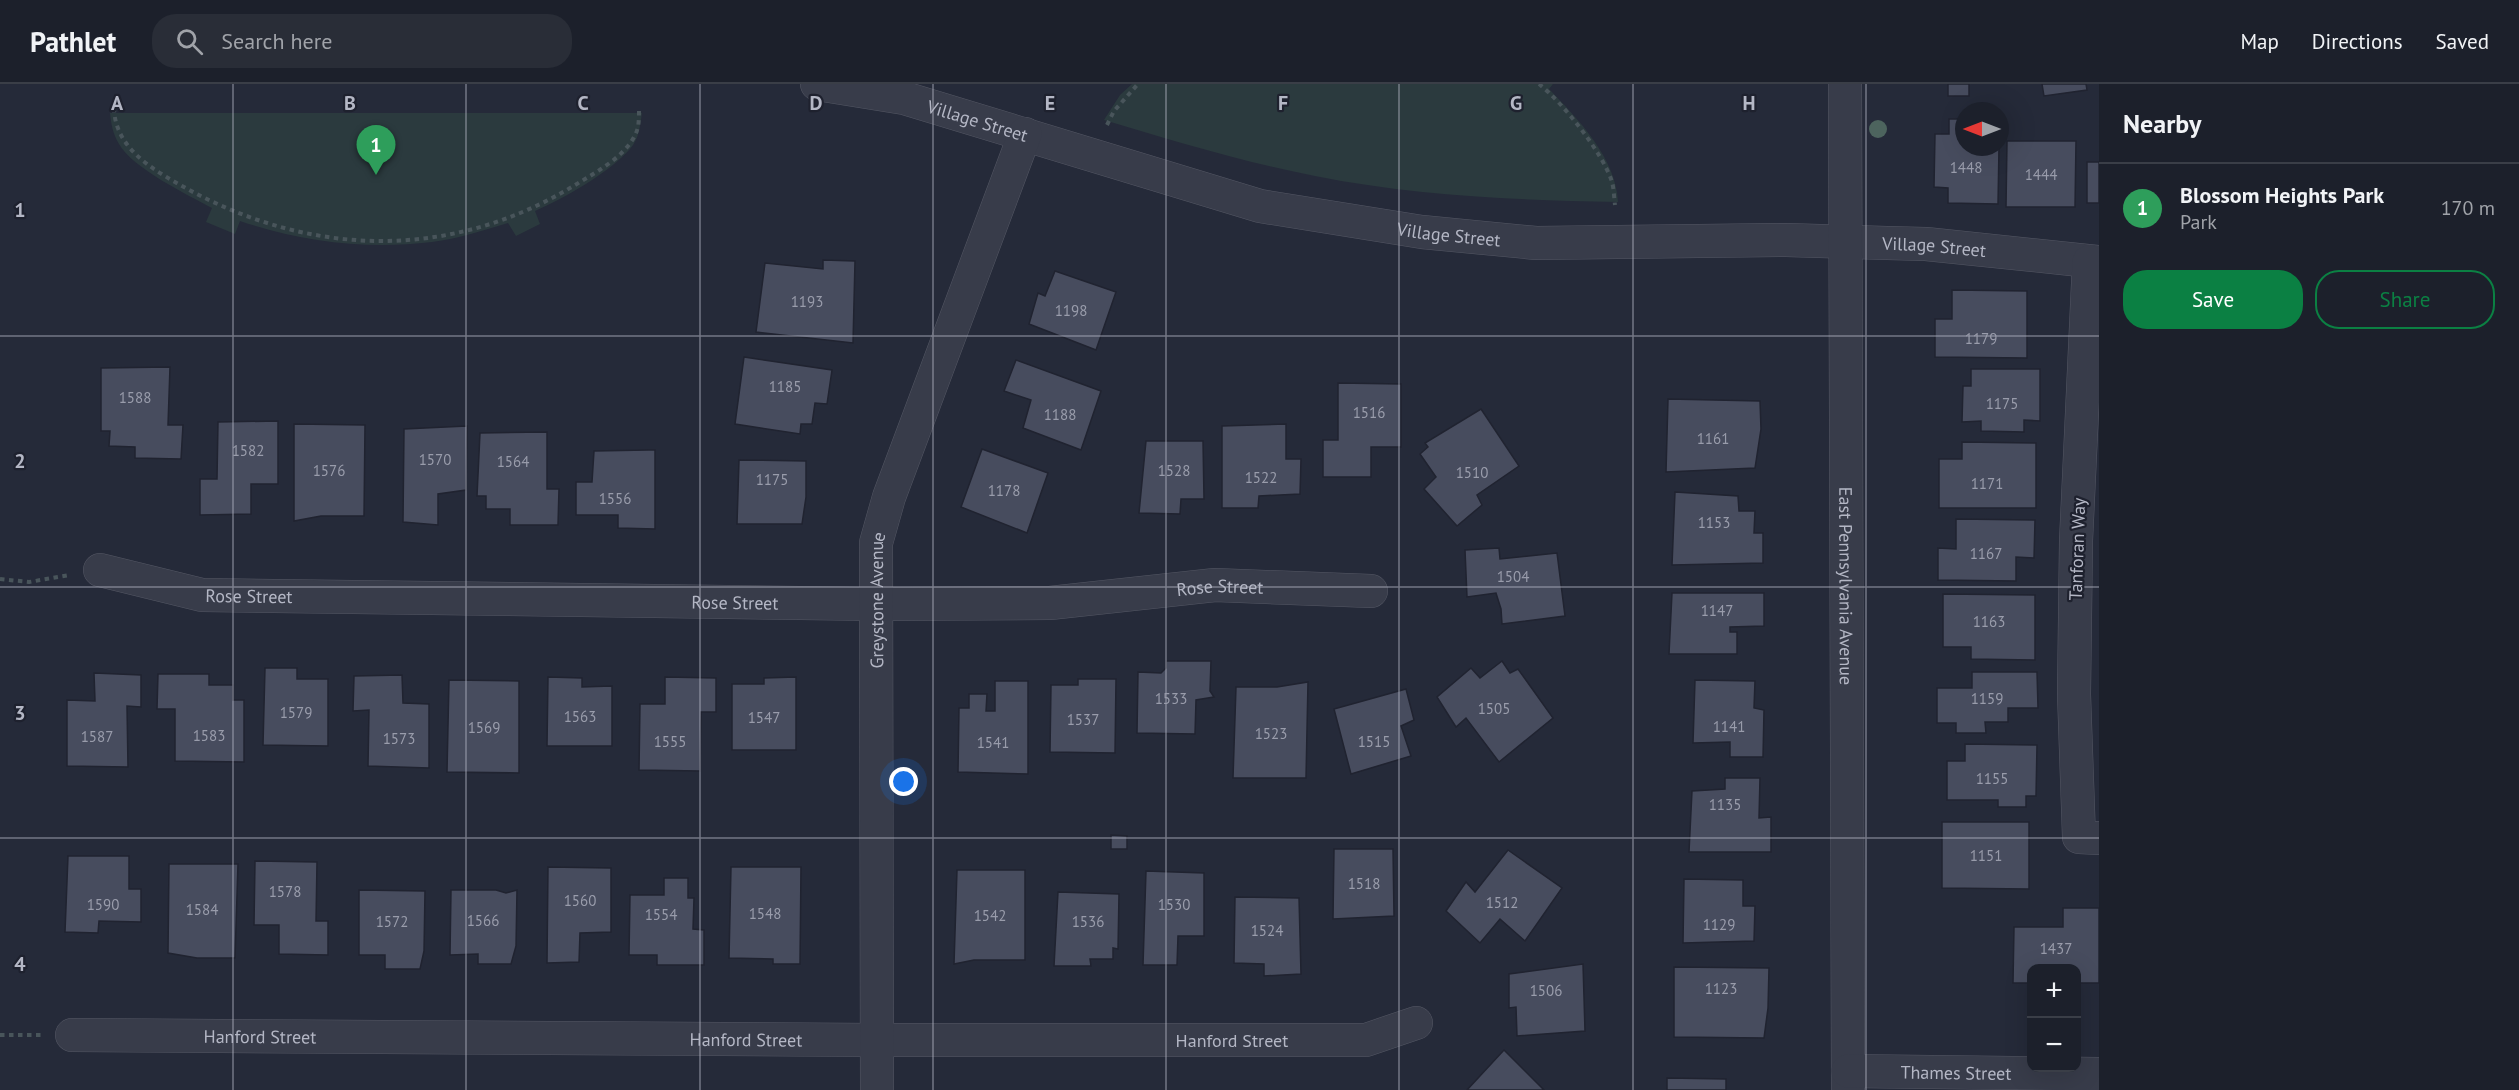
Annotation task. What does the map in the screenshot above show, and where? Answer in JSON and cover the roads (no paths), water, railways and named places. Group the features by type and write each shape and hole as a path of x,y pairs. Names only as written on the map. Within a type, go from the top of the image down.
{"street":[{"name":"Village Street","path":"818,84 904,98 1260,206 1422,232 1536,243 1845,241 1926,244 2094,262"},
{"name":"East Pennsylvania Avenue","path":"1845,84 1848,1081"},
{"name":"Greystone Avenue","path":"877,1090 876,543 881,521 1024,134"},
{"name":"Tanforan Way","path":"2089,837 2074,694 2088,542 2094,262"},
{"name":"Rose Street","path":"100,570 201,595 876,604 1050,603 1215,585 1371,591"},
{"name":"Hanford Street","path":"72,1035 877,1040 1366,1040 1416,1023"},
{"name":"Thames Street","path":"1848,1081 2099,1074"}],"place":[{"name":"Blossom Heights Park","path":"376,175"}]}
